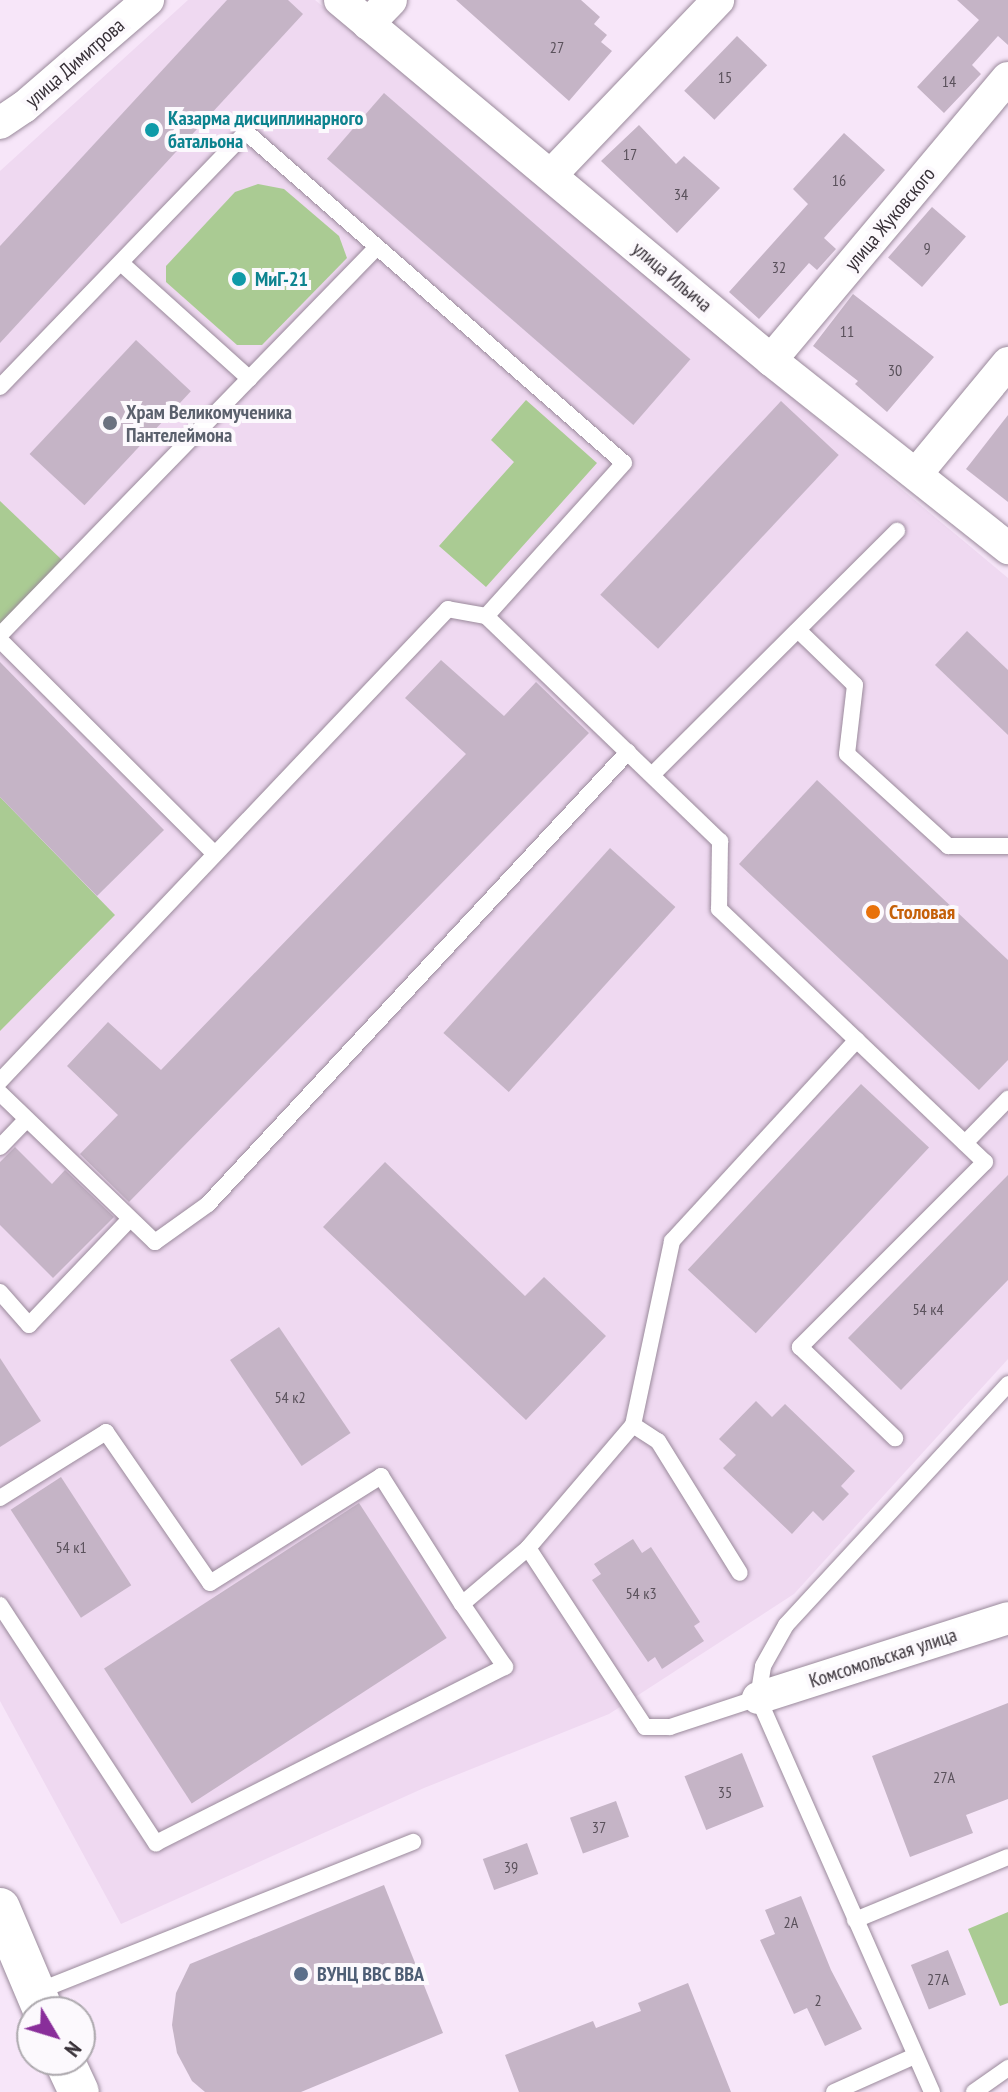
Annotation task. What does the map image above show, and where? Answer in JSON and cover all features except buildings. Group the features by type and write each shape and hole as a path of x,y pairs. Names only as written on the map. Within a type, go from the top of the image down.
{"street":[{"name":"улица Димитрова","path":"0,123 24,107 148,0"},
{"name":"улица Ильича","path":"340,0 771,360 1008,548"},
{"path":"368,24 391,0"},
{"path":"551,175 718,0"},
{"name":"улица Жуковского","path":"771,360 1008,78"},
{"path":"917,473 1008,363"},
{"name":"Комсомольская улица","path":"758,1698 1008,1618"},
{"path":"0,1908 37,1996"}],"lane":[{"path":"0,387 246,132 624,463 486,616"},
{"path":"214,853 0,638 377,247"},
{"path":"121,263 250,379"},
{"path":"652,775 897,531"},
{"path":"0,1081 448,609 486,616 720,841 719,909 985,1162 800,1347 895,1438"},
{"path":"798,630 855,685 847,754 948,846 1008,846"},
{"path":"0,1093 155,1242 208,1204 628,752"},
{"path":"462,1604 528,1548 633,1425 672,1241 857,1040"},
{"path":"965,1143 1008,1099"},
{"path":"0,1147 26,1120"},
{"path":"0,1292 29,1325 130,1219"},
{"path":"932,2092 758,1698 763,1666 786,1625 1008,1384"},
{"path":"633,1425 658,1441 740,1573"},
{"path":"0,1498 106,1432 210,1583 381,1476 505,1667 156,1843 0,1605"},
{"path":"528,1548 645,1727 670,1727 758,1698"},
{"path":"54,1996 413,1842"},
{"path":"855,1920 1008,1857"},
{"path":"834,2092 915,2056"},
{"path":"974,2092 1008,2068"}],"shaded area":[{"path":"188,0 315,0 1008,578 1008,1359 794,1594 609,1714 424,1788 121,1924 0,1701 0,171"}],"green space":[{"path":"258,184 284,189 339,236 347,258 262,345 237,345 166,282 166,266 235,192"},
{"path":"526,400 597,463 486,587 439,546 514,462 491,440"},
{"path":"0,501 62,560 0,625"},
{"path":"0,797 115,915 0,1031"},
{"path":"1008,1912 1008,2003 1000,2006 968,1929"}],"place":[{"name":"Казарма дисциплинарного батальона","path":"152,130"},
{"name":"МиГ-21","path":"239,279"},
{"name":"Храм Великомученика Пантелеймона","path":"110,423"},
{"name":"Столовая","path":"873,912"},
{"name":"ВУНЦ ВВС ВВА","path":"301,1974"}]}
